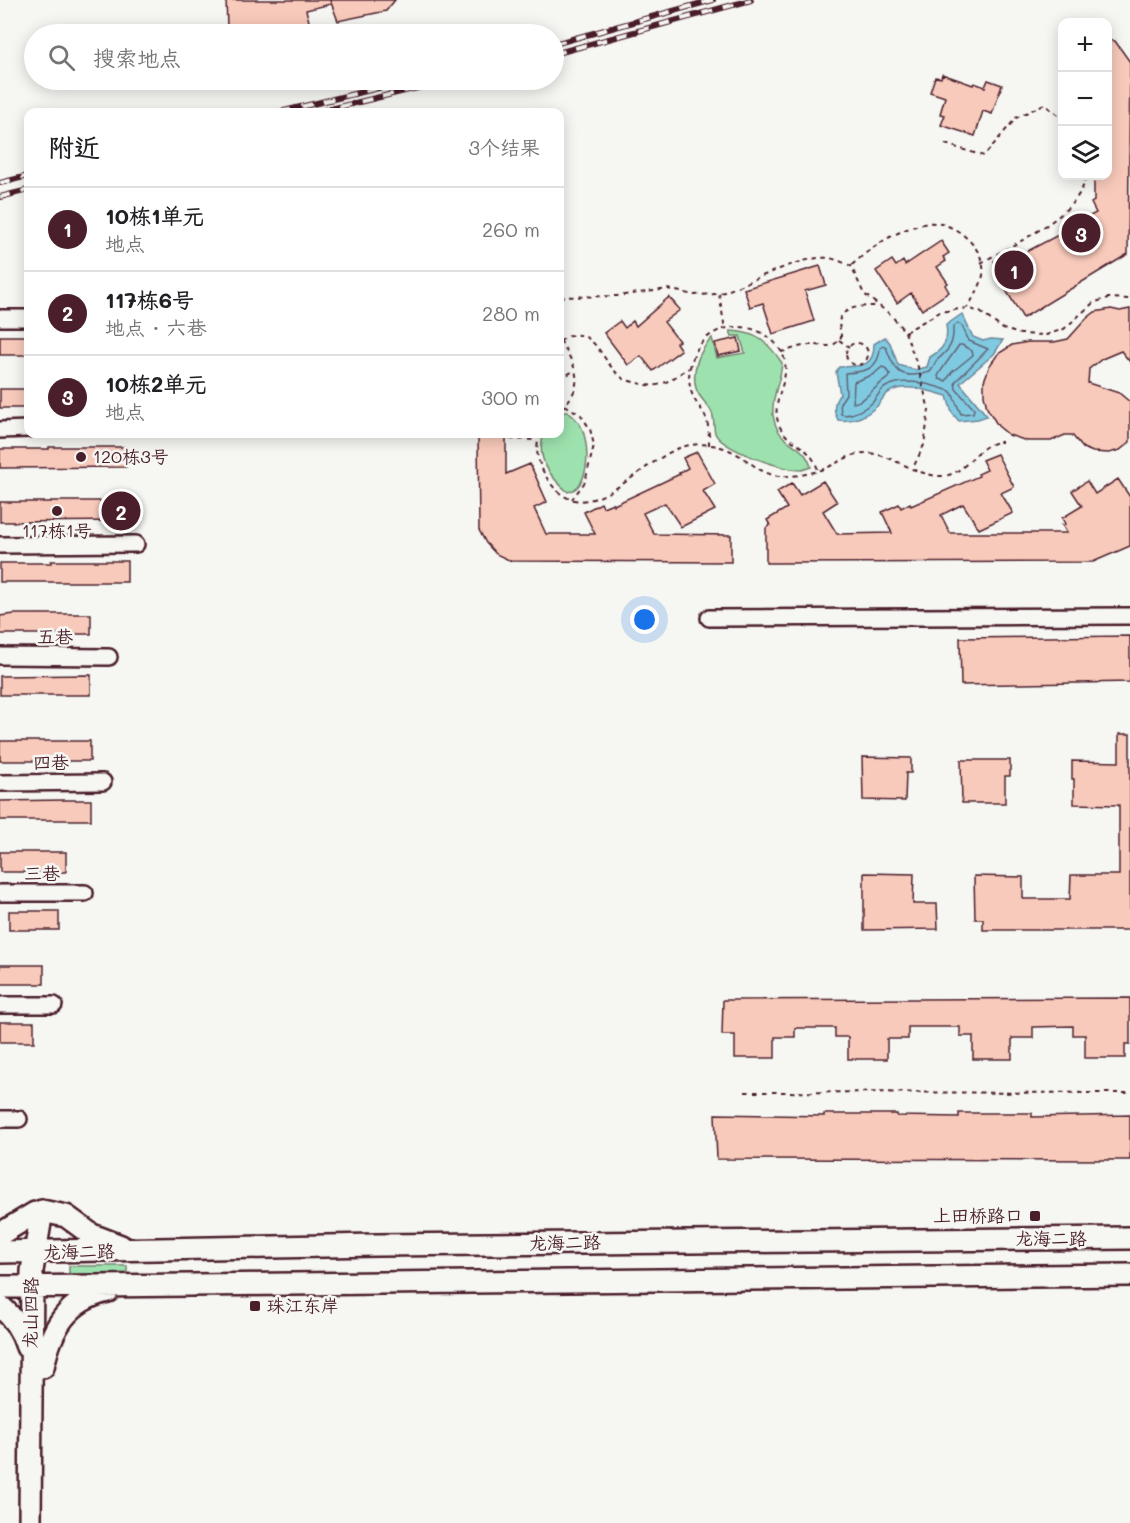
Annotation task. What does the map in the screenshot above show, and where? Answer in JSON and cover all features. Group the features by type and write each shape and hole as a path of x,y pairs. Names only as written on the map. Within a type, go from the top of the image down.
{"main road":[{"path":"0,1234 35,1213 48,1212 66,1216 92,1235 122,1247 158,1250"},
{"name":"龙山四路","path":"30,1523 38,1287 48,1212"},
{"name":"龙海二路","path":"0,1252 401,1245 1129,1239"},
{"path":"153,1286 138,1277 136,1267 140,1258 158,1250"},
{"name":"龙海二路","path":"0,1287 1129,1274"},
{"path":"37,1367 61,1320 78,1304 101,1293 153,1286"},
{"path":"0,1306 14,1319 24,1335 37,1367"},
{"name":"龙山四路","path":"37,1367 42,1523"}],"street":[{"path":"0,318 24,318"},
{"path":"0,430 24,429"},
{"path":"0,545 136,544"},
{"path":"709,618 1130,616"},
{"name":"五巷","path":"0,656 109,657"},
{"name":"四巷","path":"0,783 103,782"},
{"name":"三巷","path":"0,893 85,893"},
{"path":"0,1005 54,1005"},
{"path":"0,1119 19,1119"}],"path":[{"path":"945,144 984,156 1016,118 1044,104 1058,115"},
{"path":"981,262 1045,225 1068,208 1085,180"},
{"path":"851,266 864,253 881,242 909,229 929,223 956,230 981,256 983,273 979,288 967,308"},
{"path":"564,297 609,296 668,289 694,295 718,294 770,273 820,258 831,258 851,266 864,294 891,315 905,332 918,367 929,410 924,445 912,470"},
{"path":"718,294 726,328"},
{"path":"905,332 940,312 967,308 980,312 1003,328 1020,334 1046,335 1064,329 1093,303 1108,298 1130,299"},
{"path":"781,352 808,345 832,346 838,340 841,332 840,319 846,312 865,306 878,306"},
{"path":"709,445 707,418 696,402 690,383 690,367 701,342 719,330 738,326 752,328 768,338 781,352 786,369 777,404 779,425 785,435 809,452 819,470"},
{"path":"564,339 581,335 591,339 608,364 625,379 648,386 660,385 690,367"},
{"path":"838,340 849,346"},
{"path":"855,343 862,344 867,349 866,360 860,364 850,362 846,356 849,346 855,343"},
{"path":"564,348 575,370 577,387 565,405 581,415 590,429 594,445 585,482 572,499"},
{"path":"564,377 575,370"},
{"path":"510,439 538,440 539,462 546,477 560,493 572,499 585,499 612,492 678,448 691,445 709,445 731,450 755,468 778,476 819,470 849,456 867,453 883,456 912,470 940,476 950,475 963,469 984,448 996,442 1002,442"},
{"path":"745,1092 1130,1093"}],"green space":[{"path":"730,331 755,336 772,349 782,363 773,401 776,426 785,439 803,452 811,467 802,470 794,469 754,458 729,446 715,433 712,413 696,388 696,367 700,354 712,338 717,358 745,353 740,336 732,336"},
{"path":"564,412 568,412 579,423 583,430 587,462 585,472 576,488 568,492 555,480 543,459 543,438 564,438"},
{"path":"69,1266 127,1266 127,1276 69,1276"}],"water":[{"path":"962,314 973,337 983,341 1003,340 994,354 960,383 987,416 959,421 952,413 947,396 925,390 902,388 888,393 876,407 863,416 838,420 834,407 840,394 836,372 839,367 859,366 868,362 874,344 885,337 890,343 898,365 914,370 927,367 930,357 944,344 947,335 946,325"}],"building":[{"path":"226,0 330,0 331,4 306,10 310,24 227,24"},
{"path":"330,0 395,0 386,11 338,21"},
{"path":"1112,41 1115,41 1130,62 1128,254 1023,318 1001,282 1005,279 994,261 1011,252 1013,256 1023,251 1024,253 1089,219 1088,217 1096,213 1091,203 1094,201 1094,180 1112,180"},
{"path":"942,74 973,85 974,83 985,87 988,80 1002,85 992,114 983,111 975,136 941,125 945,115 940,114 945,97 930,92 935,77 941,78"},
{"path":"941,241 949,253 943,257 946,261 937,267 948,283 945,285 949,292 922,310 911,293 897,303 876,271 892,260 896,266 903,261 905,265"},
{"path":"820,266 826,285 805,291 814,321 773,334 763,303 750,307 744,289"},
{"path":"669,297 680,310 664,322 679,341 676,343 681,350 653,371 641,356 628,365 604,333 620,321 625,328 633,321 636,326"},
{"path":"1111,309 1120,311 1130,309 1130,362 1121,351 1102,359 1089,369 1088,383 1119,393 1130,402 1130,442 1120,450 1109,453 1093,452 1083,448 1072,435 1065,435 1051,441 1027,441 1009,435 998,426 987,408 984,381 990,365 998,354 1012,345 1068,339 1095,312"},
{"path":"0,336 24,336 24,355 0,355"},
{"path":"738,338 741,351 718,356 715,343"},
{"path":"0,389 24,389 24,408 0,408"},
{"path":"478,438 506,438 506,474 530,464 547,502 534,508 546,534 595,534 584,512 601,503 603,507 613,503 614,505 680,474 688,468 683,458 697,452 715,484 703,491 715,510 681,527 665,503 643,513 654,534 731,535 731,562 511,561 496,554 486,543 479,530"},
{"path":"49,447 125,447 126,467 0,468 0,449 49,449"},
{"path":"997,454 1014,487 1001,493 1013,513 979,529 963,504 941,515 950,533 1067,533 1062,525 1065,524 1062,518 1082,506 1072,491 1087,481 1095,494 1118,479 1130,497 1130,546 1093,562 766,563 766,528 770,525 767,520 787,508 777,492 792,483 800,495 823,481 837,502 823,511 837,534 892,533 882,512 899,504 901,508 910,503 911,506 979,476 978,474 987,470 982,460"},
{"path":"127,501 128,521 0,522 0,502"},
{"path":"51,561 127,561 127,582 0,582 0,563 51,563"},
{"path":"91,614 91,634 0,634 0,616"},
{"path":"1130,636 1130,682 961,685 960,638"},
{"path":"91,675 91,695 0,695 0,676"},
{"path":"1119,734 1130,734 1130,930 983,930 983,919 975,919 974,876 1023,877 1023,899 1070,899 1071,875 1119,875 1119,805 1074,804 1072,761 1119,762"},
{"path":"0,741 90,741 90,761 0,761"},
{"path":"862,757 911,758 911,773 906,773 905,801 863,800"},
{"path":"961,760 1010,760 1010,776 1005,776 1005,803 962,803"},
{"path":"91,800 91,820 0,820 0,801"},
{"path":"0,852 66,852 66,872 0,872"},
{"path":"864,873 914,874 913,904 937,904 938,929 864,930"},
{"path":"9,911 59,911 59,930 9,930"},
{"path":"0,965 44,965 44,984 0,984"},
{"path":"1130,998 1130,1044 1125,1044 1125,1058 1085,1058 1085,1035 1073,1035 1073,1026 1033,1027 1033,1038 1012,1038 1012,1059 973,1059 973,1036 960,1036 960,1027 908,1027 908,1039 887,1039 887,1059 848,1059 848,1037 835,1037 835,1028 795,1028 795,1037 775,1037 775,1058 735,1058 735,1035 722,1035 723,1000"},
{"path":"0,1022 34,1022 34,1042 0,1042"},
{"path":"959,1113 1032,1113 1032,1117 1130,1115 1130,1160 717,1159 715,1114 824,1116 824,1114 897,1114 897,1116 959,1117"}],"railway":[{"path":"564,41 713,0"},
{"path":"564,51 751,0"},
{"path":"296,108 370,90"},
{"path":"334,108 409,90"},
{"path":"0,183 24,177"},
{"path":"0,197 24,191"}],"place":[{"name":"10栋2单元","path":"1081,233"},
{"name":"10栋1单元","path":"1014,270"},
{"name":"120栋3号","path":"81,457"},
{"name":"117栋1号","path":"57,511"},
{"name":"117栋6号","path":"121,511"},
{"name":"上田桥路口","path":"1035,1216"},
{"name":"珠江东岸","path":"255,1306"}]}
